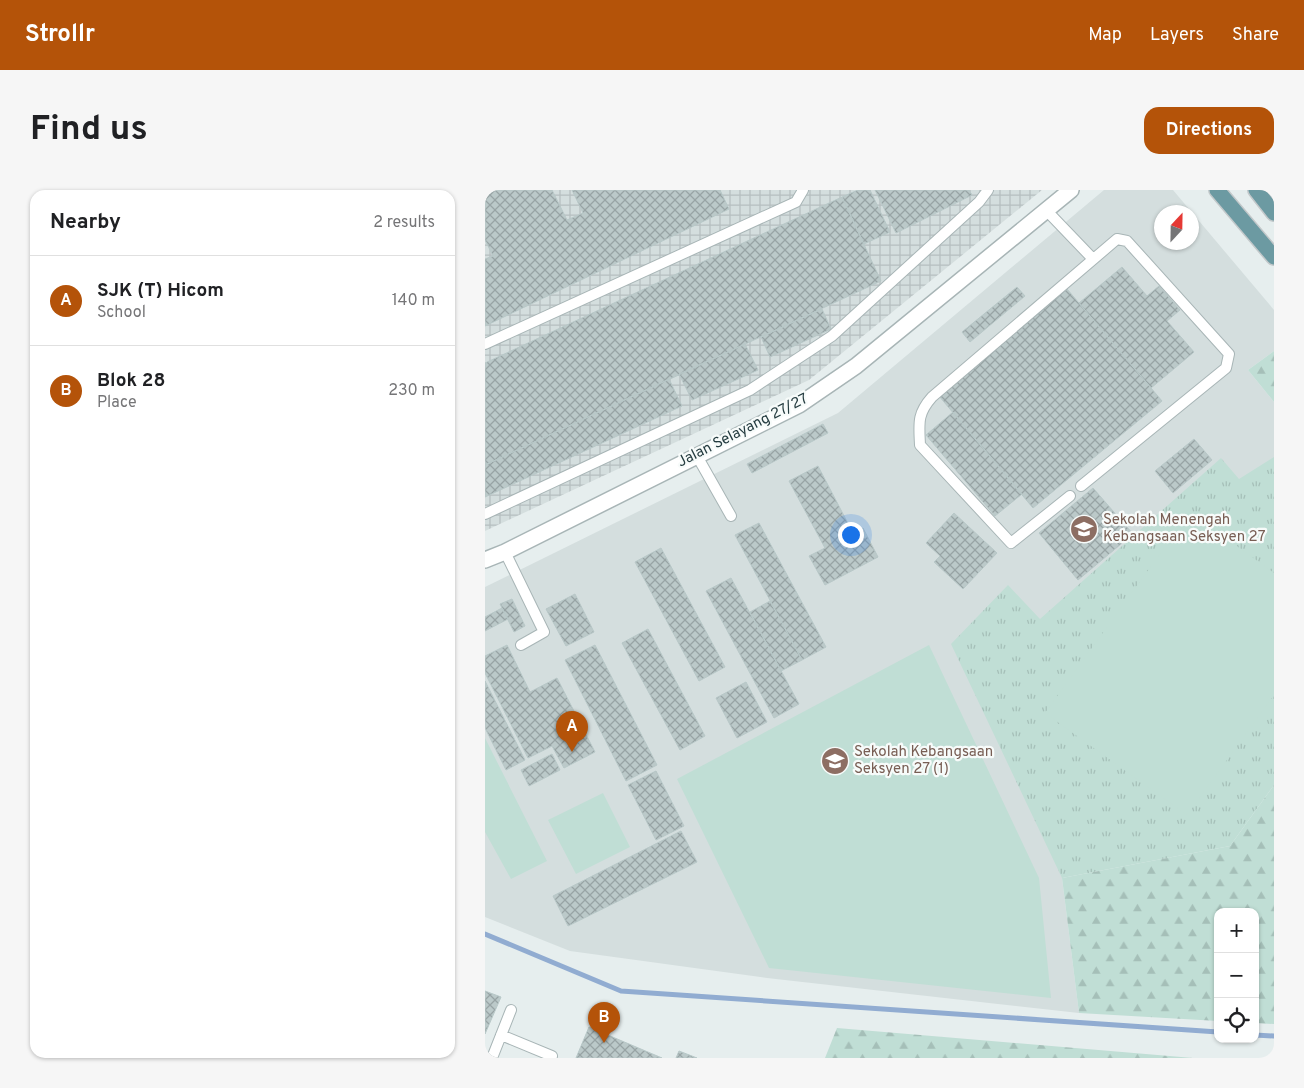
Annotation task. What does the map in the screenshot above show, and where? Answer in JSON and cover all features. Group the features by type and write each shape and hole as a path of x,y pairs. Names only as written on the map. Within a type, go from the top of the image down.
{"main road":[{"path":"1217,190 1274,257"},
{"path":"1256,190 1274,213"}],"street":[{"name":"Jalan Selayang 27/27","path":"485,560 505,552 799,405 856,366 1071,190"}],"lane":[{"path":"485,344 797,202 803,190"},
{"path":"485,514 750,390 832,336 979,202 988,190"},
{"path":"1046,210 1093,259"},
{"path":"1070,496 1011,543 920,445 919,425 921,409 1117,239 1127,241 1229,354 1226,368 1081,486"},
{"path":"697,456 731,516"},
{"path":"505,552 544,632 521,645"},
{"path":"492,1058 511,1010"},
{"path":"501,1036 552,1056"}],"shaded area":[{"path":"485,190 1042,190 809,380 485,531"},
{"path":"1104,190 1173,190 1186,205 1154,205 1154,250 1199,250 1199,221 1274,310 1274,351 1248,370 1274,402 1274,785 1062,878 1079,1013 767,978 570,951 485,917 485,587 838,413"}],"green space":[{"path":"1274,351 1274,402 1248,370"},
{"path":"1274,457 1274,785 1230,846 1062,878 951,644 1008,585 1040,619 1221,458 1239,479"},
{"path":"1190,512 1274,573 1274,695 1187,815 1045,713"},
{"path":"929,645 1039,878 1051,998 769,968 677,779"},
{"path":"485,738 547,861 511,879 485,832"},
{"path":"1274,785 1274,1024 1259,1023 1259,908 1214,908 1214,1021 1079,1013 1062,878 1230,846"},
{"path":"603,793 630,847 576,874 548,820"},
{"path":"837,1028 1193,1058 825,1058"}],"building":[{"path":"485,190 552,190 567,220 583,213 572,190 720,190 729,209 485,326 485,259 493,256 485,240"},
{"path":"858,190 870,190 890,232 864,244 842,197"},
{"path":"875,190 969,190 972,195 896,233"},
{"path":"842,197 881,281 485,465 485,363"},
{"path":"1122,267 1147,296 1159,286 1180,310 1167,321 1194,352 1151,388 1079,303"},
{"path":"1017,287 1025,296 970,342 962,332"},
{"path":"1067,289 1162,401 1033,508 939,396"},
{"path":"822,309 831,329 770,357 761,337"},
{"path":"745,344 758,370 692,400 679,374"},
{"path":"669,379 682,406 485,497 485,465"},
{"path":"953,412 1022,494 995,516 926,435"},
{"path":"823,424 828,433 752,473 747,464"},
{"path":"1194,439 1212,460 1173,493 1155,471"},
{"path":"818,466 853,533 863,528 878,557 825,585 809,556 825,548 789,481"},
{"path":"1093,488 1133,534 1078,580 1039,533"},
{"path":"954,513 997,553 963,589 934,562 940,556 926,543"},
{"path":"759,523 826,647 802,660 735,535"},
{"path":"661,548 725,667 699,681 635,562"},
{"path":"731,578 799,704 774,718 706,591"},
{"path":"575,594 594,632 566,646 546,609"},
{"path":"512,599 525,626 514,632 500,604"},
{"path":"770,601 802,660 781,671 750,612"},
{"path":"502,608 508,619 485,631 485,617"},
{"path":"648,629 705,736 680,750 622,643"},
{"path":"507,645 530,692 557,678 595,752 564,768 552,746 528,758 485,673 485,656"},
{"path":"595,645 657,765 626,781 565,660"},
{"path":"485,681 525,760 506,770 485,728"},
{"path":"746,682 767,722 737,738 716,698"},
{"path":"552,754 560,770 529,786 521,770"},
{"path":"656,771 684,826 656,840 628,785"},
{"path":"681,831 697,862 568,926 553,896"},
{"path":"485,991 501,997 485,1034"},
{"path":"589,1027 662,1058 576,1058"},
{"path":"679,1051 697,1058 676,1058"}],"waterway":[{"path":"485,934 621,991 1214,1032"},
{"path":"1259,1035 1274,1036"}],"place":[{"name":"Sekolah Menengah Kebangsaan Seksyen 27","path":"1084,529"},
{"name":"SJK (T) Hicom","path":"572,752"},
{"name":"Sekolah Kebangsaan Seksyen 27 (1)","path":"835,761"},
{"name":"Blok 28","path":"604,1043"}]}
